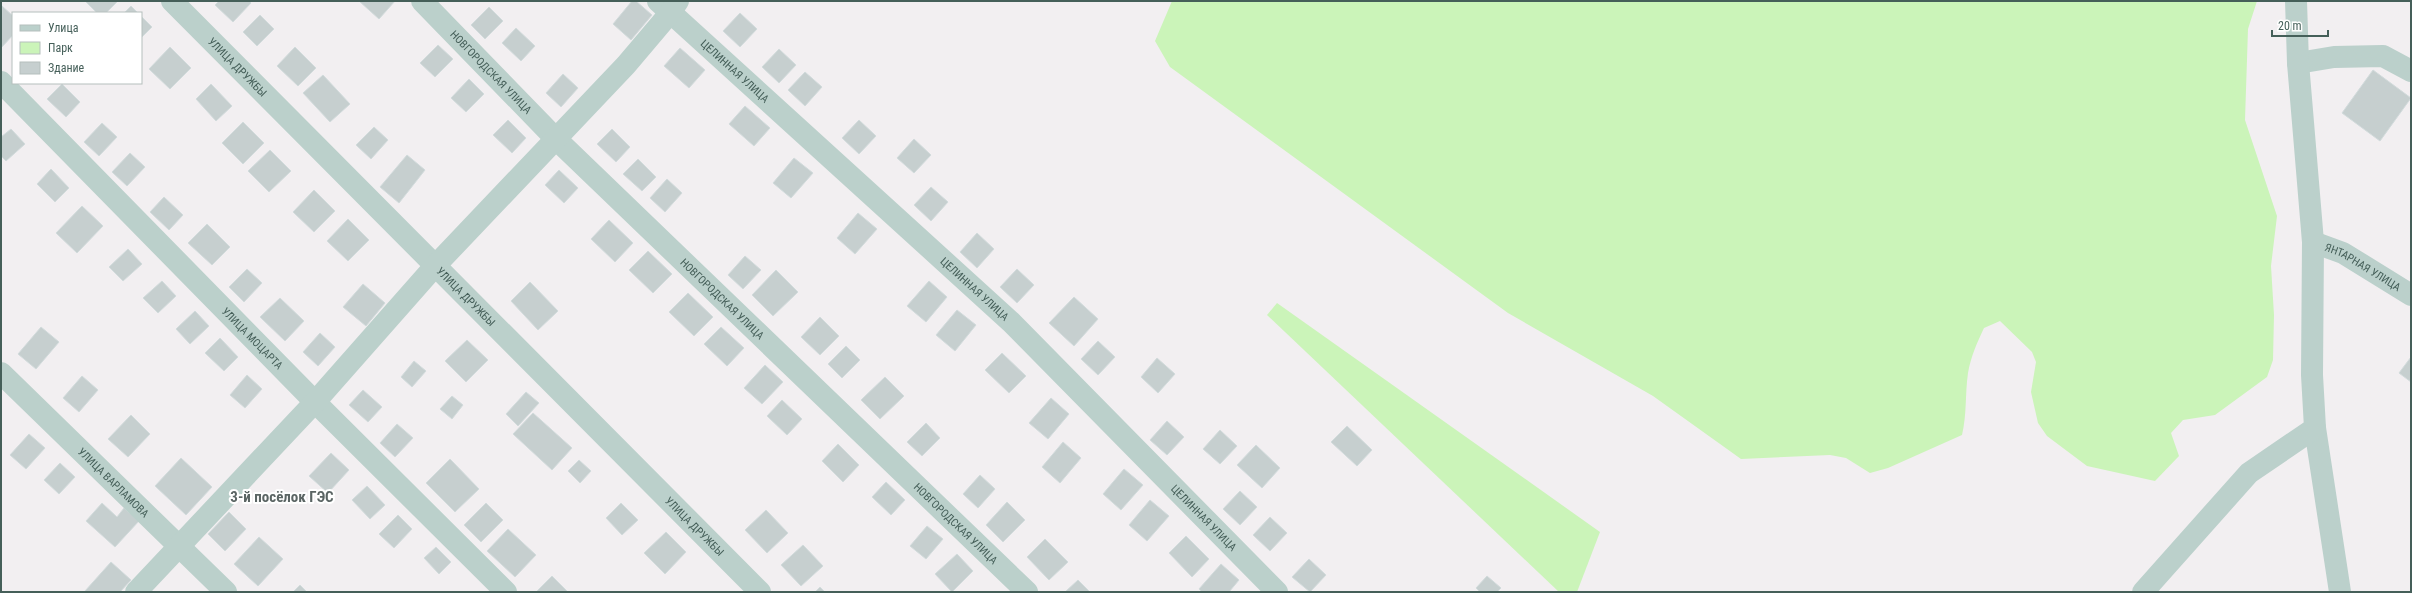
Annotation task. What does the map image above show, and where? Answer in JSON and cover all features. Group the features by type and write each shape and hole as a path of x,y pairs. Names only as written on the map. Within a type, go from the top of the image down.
{"street":[{"name":"УЛИЦА ДРУЖБЫ","path":"172,1 760,592"},
{"name":"НОВГОРОДСКАЯ УЛИЦА","path":"422,1 556,139 1027,592"},
{"path":"2296,1 2298,63 2313,242 2312,375 2315,428 2340,592"},
{"path":"136,592 315,402 435,266 626,65 668,5"},
{"name":"ЦЕЛИННАЯ УЛИЦА","path":"668,5 1010,322 1277,592"},
{"path":"2298,63 2334,57 2383,56 2411,71"},
{"name":"УЛИЦА МОЦАРТА","path":"1,82 315,402 506,592"},
{"name":"ЯНТАРНАЯ УЛИЦА","path":"2313,242 2343,253 2411,295"},
{"name":"УЛИЦА ВАРЛАМОВА","path":"1,373 226,592"},
{"path":"2143,592 2249,473 2315,428"}],"green space":[{"path":"1172,1 2257,1 2248,29 2245,120 2277,216 2271,266 2274,315 2273,360 2267,377 2215,415 2183,420 2171,433 2179,456 2155,481 2087,466 2047,436 2038,423 2031,392 2036,362 2032,352 2000,321 1984,328 1969,367 1966,389 1965,419 1962,435 1888,468 1870,473 1846,458 1830,455 1741,459 1653,396 1508,313 1170,67 1155,41"},
{"path":"1277,303 1600,532 1577,592 1559,592 1267,315"}],"building":[{"path":"85,1 118,1 107,12 96,12"},
{"path":"219,1 249,1 251,3 233,22 215,5"},
{"path":"359,1 395,1 379,19"},
{"path":"632,1 636,1 652,15 631,40 613,24"},
{"path":"2,6 12,15 12,36 1,48"},
{"path":"131,6 137,12 125,12"},
{"path":"489,7 503,21 485,39 471,25"},
{"path":"740,13 757,29 740,47 723,31"},
{"path":"260,15 274,29 257,46 243,32"},
{"path":"142,17 152,27 142,37"},
{"path":"516,28 535,46 521,61 502,43"},
{"path":"438,45 453,59 435,77 420,63"},
{"path":"170,47 191,68 170,89 149,69"},
{"path":"295,47 316,68 298,86 277,66"},
{"path":"680,48 705,70 689,88 664,66"},
{"path":"779,49 796,65 779,83 762,67"},
{"path":"2373,70 2411,98 2380,141 2342,113"},
{"path":"805,72 822,87 805,106 788,90"},
{"path":"563,74 578,88 561,107 546,93"},
{"path":"323,75 350,104 330,122 303,93"},
{"path":"469,79 484,94 466,112 451,98"},
{"path":"62,84 80,102 66,117 47,99"},
{"path":"211,84 232,106 216,121 196,99"},
{"path":"745,106 770,128 754,146 729,124"},
{"path":"508,120 526,138 512,153 493,135"},
{"path":"859,120 876,136 859,154 842,138"},
{"path":"243,122 264,143 243,164 222,143"},
{"path":"102,123 117,137 99,156 84,142"},
{"path":"374,127 388,140 371,159 356,145"},
{"path":"11,129 25,144 6,161 1,156 1,137"},
{"path":"612,129 630,147 616,162 597,144"},
{"path":"914,139 931,155 914,173 897,158"},
{"path":"270,150 291,171 269,192 248,171"},
{"path":"130,153 145,167 127,186 112,172"},
{"path":"407,155 425,170 399,203 380,187"},
{"path":"794,158 813,173 791,198 773,183"},
{"path":"638,159 656,177 642,191 623,174"},
{"path":"51,169 69,188 55,202 37,184"},
{"path":"559,170 578,188 564,203 545,185"},
{"path":"667,179 682,193 665,212 650,198"},
{"path":"931,187 948,202 931,221 914,205"},
{"path":"314,190 335,211 314,232 293,212"},
{"path":"164,197 183,215 169,230 150,212"},
{"path":"82,206 103,226 77,253 56,233"},
{"path":"858,213 877,229 855,254 837,238"},
{"path":"348,219 369,240 348,261 327,241"},
{"path":"609,220 633,243 615,262 591,239"},
{"path":"207,224 230,247 212,265 188,243"},
{"path":"977,233 994,249 977,268 960,252"},
{"path":"128,249 142,264 123,281 109,267"},
{"path":"648,251 672,274 653,293 629,270"},
{"path":"745,256 761,270 743,289 728,275"},
{"path":"247,269 262,283 244,302 229,287"},
{"path":"1017,269 1034,285 1017,303 1000,287"},
{"path":"776,270 798,292 773,316 752,295"},
{"path":"162,281 176,296 158,313 143,298"},
{"path":"929,281 947,297 926,322 907,306"},
{"path":"530,282 558,311 538,330 511,301"},
{"path":"363,284 385,303 366,326 343,307"},
{"path":"688,293 713,317 694,336 669,312"},
{"path":"1074,297 1098,319 1074,346 1049,323"},
{"path":"280,298 304,321 285,341 260,317"},
{"path":"957,310 976,325 955,351 936,335"},
{"path":"195,311 209,326 190,344 176,329"},
{"path":"820,317 839,336 820,355 801,337"},
{"path":"41,327 59,342 36,369 18,354"},
{"path":"721,327 744,348 727,366 704,344"},
{"path":"320,333 335,347 318,366 303,352"},
{"path":"220,338 238,357 224,371 205,353"},
{"path":"467,340 488,360 466,382 445,361"},
{"path":"1098,341 1115,357 1098,375 1081,359"},
{"path":"846,346 860,360 842,378 828,364"},
{"path":"1002,353 1026,376 1009,393 985,370"},
{"path":"2411,357 2411,382 2399,373"},
{"path":"1157,358 1175,374 1158,393 1141,377"},
{"path":"414,361 426,371 412,387 401,377"},
{"path":"765,365 783,382 762,404 744,388"},
{"path":"247,375 262,389 245,408 230,395"},
{"path":"82,376 98,390 79,412 63,398"},
{"path":"885,377 904,396 880,419 861,400"},
{"path":"363,390 382,407 368,422 349,405"},
{"path":"526,392 539,403 518,426 506,414"},
{"path":"452,396 463,405 452,419 440,409"},
{"path":"1051,398 1069,414 1048,439 1029,423"},
{"path":"782,400 802,419 787,435 767,416"},
{"path":"533,413 572,448 552,470 513,434"},
{"path":"131,415 150,434 128,457 108,439"},
{"path":"1167,421 1184,437 1167,455 1150,440"},
{"path":"926,423 940,438 922,456 907,442"},
{"path":"397,424 413,438 395,457 380,443"},
{"path":"1347,426 1372,450 1357,466 1331,442"},
{"path":"1220,430 1237,446 1220,464 1203,449"},
{"path":"29,434 45,448 26,469 10,455"},
{"path":"1063,442 1081,458 1060,483 1042,467"},
{"path":"838,444 859,465 843,482 822,461"},
{"path":"1256,445 1280,468 1262,488 1237,465"},
{"path":"331,453 349,470 328,493 309,476"},
{"path":"181,458 212,487 186,515 155,486"},
{"path":"450,459 479,489 455,512 426,483"},
{"path":"579,460 591,471 580,483 568,471"},
{"path":"60,463 75,477 59,494 44,480"},
{"path":"1124,469 1143,485 1121,510 1103,494"},
{"path":"980,475 995,489 978,508 963,494"},
{"path":"886,482 905,500 891,515 872,497"},
{"path":"367,486 385,505 370,519 352,500"},
{"path":"1240,491 1257,507 1240,525 1223,509"},
{"path":"1150,500 1169,516 1147,541 1129,525"},
{"path":"1007,502 1025,520 1003,542 986,525"},
{"path":"102,503 117,517 124,508 139,521 115,547 86,521"},
{"path":"486,503 503,520 481,542 464,525"},
{"path":"621,503 638,520 622,535 606,518"},
{"path":"766,510 788,533 767,553 745,530"},
{"path":"229,512 246,529 225,551 208,534"},
{"path":"398,515 412,529 394,548 379,534"},
{"path":"1270,517 1287,533 1270,551 1253,535"},
{"path":"927,526 943,539 926,559 910,546"},
{"path":"508,529 536,555 515,577 487,551"},
{"path":"666,532 686,552 665,574 644,553"},
{"path":"1186,536 1209,559 1192,577 1169,553"},
{"path":"259,537 283,559 258,586 234,564"},
{"path":"1045,539 1068,562 1049,580 1027,557"},
{"path":"803,545 823,566 801,586 781,565"},
{"path":"436,547 451,562 439,574 424,558"},
{"path":"957,554 973,571 952,592 935,574"},
{"path":"1309,559 1326,575 1310,592 1292,577"},
{"path":"111,562 131,580 120,592 85,591"},
{"path":"1221,564 1239,580 1229,592 1202,592 1199,589"},
{"path":"552,576 568,592 537,591"},
{"path":"1487,576 1501,588 1497,592 1480,592 1476,588"},
{"path":"1078,580 1090,592 1065,592"},
{"path":"300,585 307,592 293,592"},
{"path":"820,587 825,592 815,592"}],"district":[{"name":"3-й посёлок ГЭС","path":"282,497"}]}
